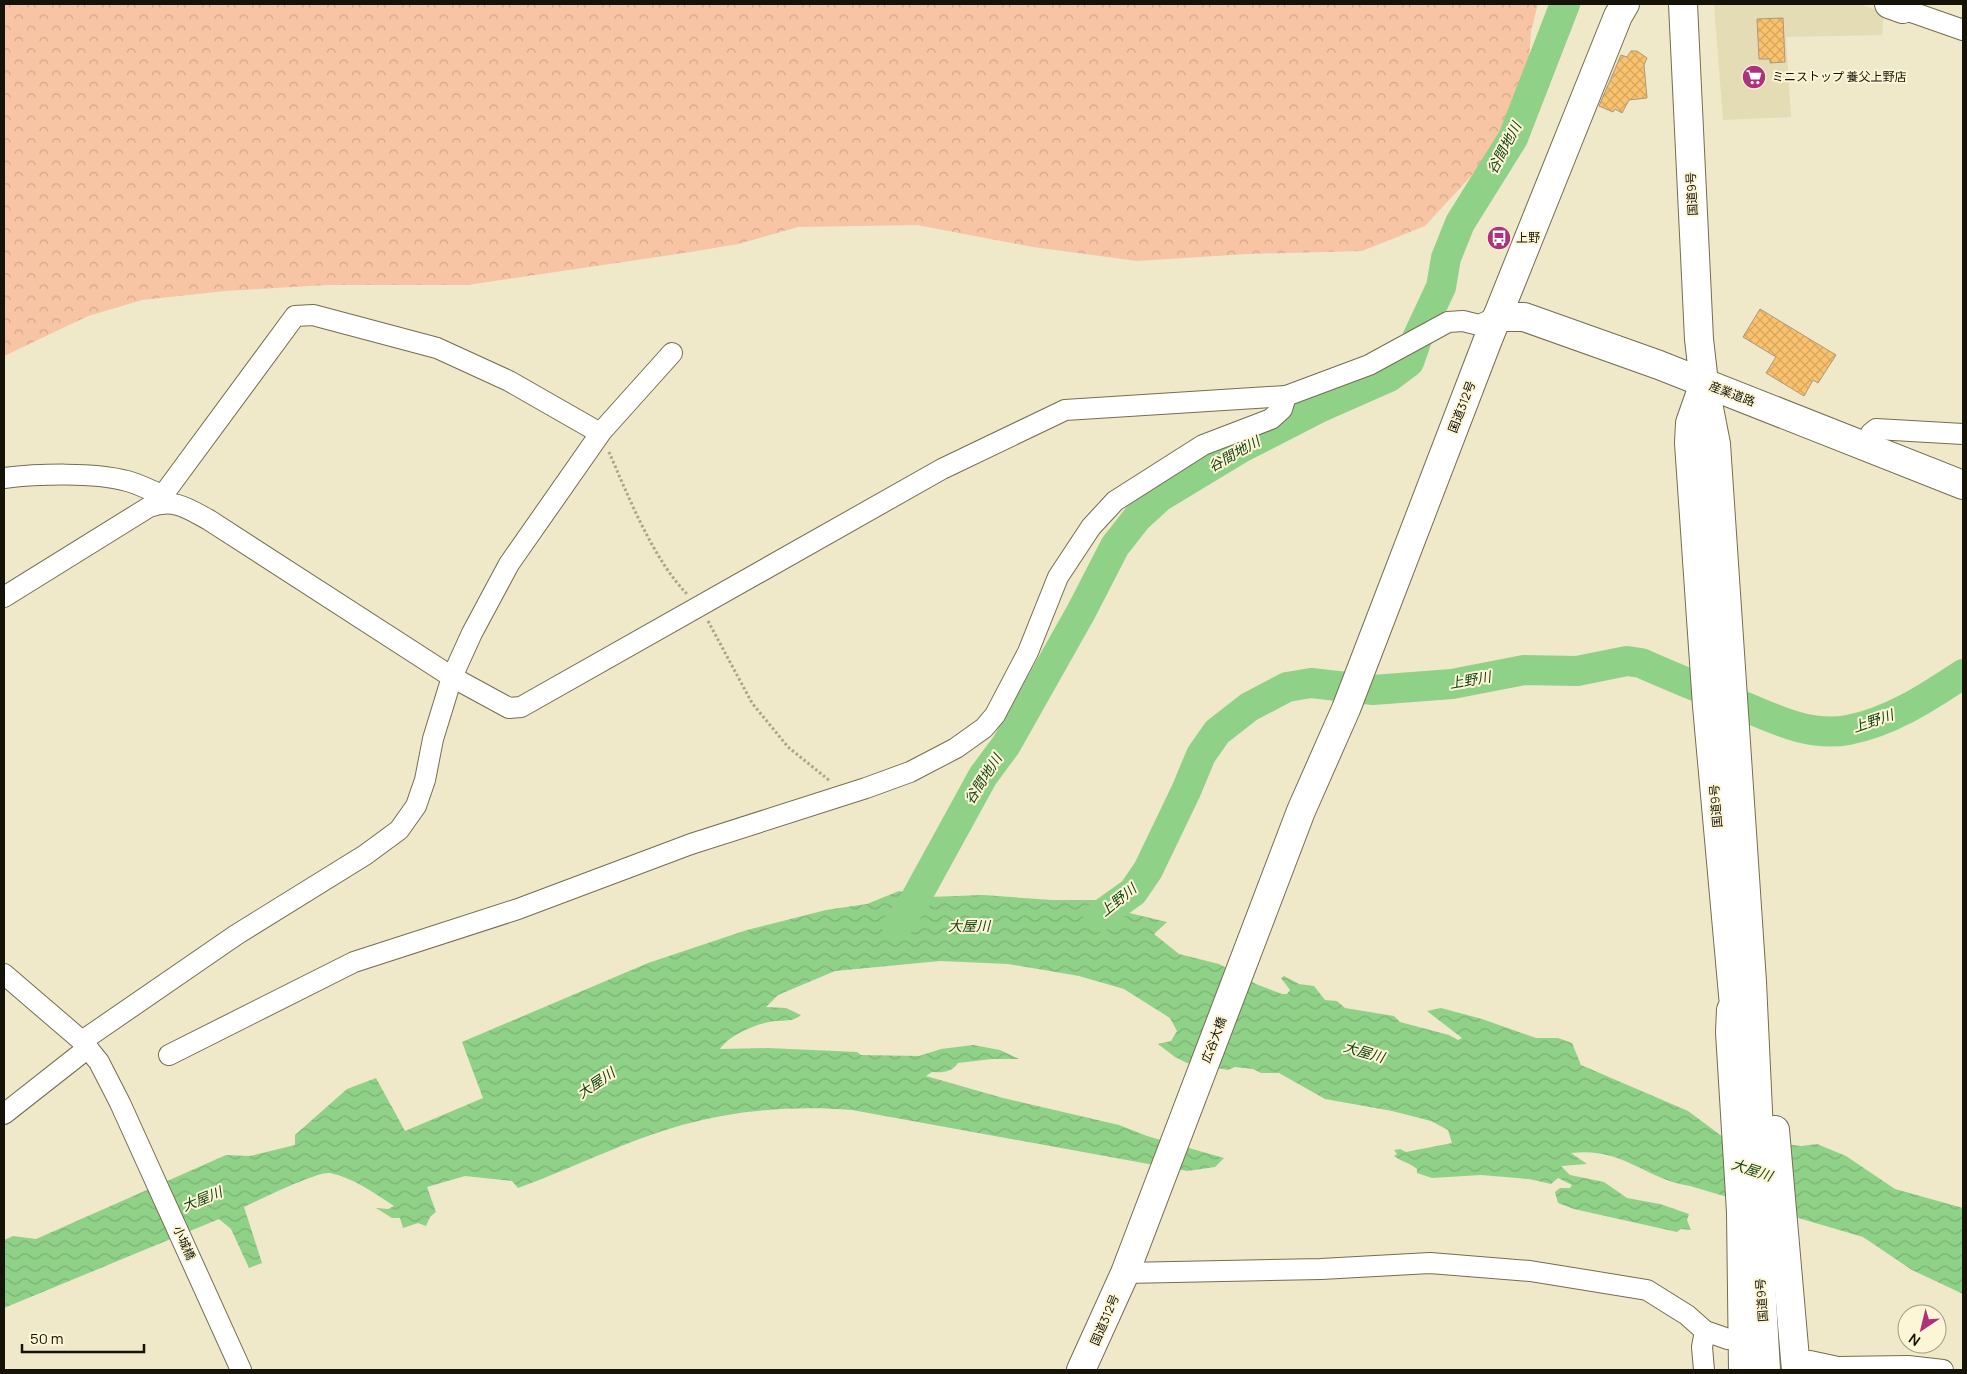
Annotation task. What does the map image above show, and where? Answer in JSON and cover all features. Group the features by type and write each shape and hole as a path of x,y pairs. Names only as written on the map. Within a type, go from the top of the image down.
{"main road":[{"name":"国道312号","path":"1301,811 1346,708 1497,317 1618,16 1625,4"},
{"name":"国道9号","path":"1683,4 1699,339 1704,383 1716,444 1733,686 1742,984"},
{"name":"産業道路","path":"1497,317 1524,317 1704,383 1963,485"},
{"name":"国道9号","path":"1704,383 1690,423 1689,443 1708,706 1742,984"},
{"name":"広谷大橋","path":"1125,1271 1301,811"},
{"path":"1742,984 1746,1037 1741,1212 1752,1309 1744,1370"},
{"path":"1742,984 1746,1037 1779,1162 1790,1320 1803,1366"},
{"name":"国道9号","path":"1746,1037 1747,1174 1758,1230 1752,1309 1766,1370"},
{"name":"国道312号","path":"1081,1370 1125,1271"}],"street":[{"path":"1900,6 1963,30"},
{"path":"4,597 164,498 295,316 313,315 437,348 509,381 600,433"},
{"path":"4,478 27,475 95,476 127,481 209,520 452,677 509,708 521,706 942,469 1065,410 1286,396 1369,365 1448,322 1463,321 1479,325 1497,317"},
{"path":"4,1114 236,935 365,855 399,830 416,806 425,780 433,738 452,677 472,633 509,564 600,433 672,353"},
{"path":"169,1055 354,962 518,909 691,844 910,772 956,748 984,728 995,715 1028,652 1058,577 1097,521 1115,501 1132,488 1203,445 1271,419 1282,409 1286,396"},
{"path":"1864,447 1871,433 1876,429 1963,434"},
{"path":"4,974 89,1050"},
{"name":"小城橋","path":"89,1050 124,1112 241,1370"},
{"path":"1125,1271 1321,1269 1430,1263 1530,1271 1648,1290 1687,1314 1705,1331 1728,1338"},
{"path":"1704,1370 1702,1347 1705,1331"},
{"path":"1803,1366 1838,1369 1908,1366 1943,1370"}],"path":[{"path":"600,433 651,541 675,582 699,605 752,703 788,747 819,774 847,794"}],"shaded area":[{"name":"ミニストップ 養父上野店","path":"1714,4 1860,4 1884,13 1882,35 1786,37 1791,117 1723,120"}],"green space":[{"path":"4,4 1538,4 1531,31 1527,90 1495,150 1425,226 1362,251 1247,254 1137,261 1033,247 917,225 798,227 738,244 467,285 326,285 225,291 142,300 88,316 4,356"}],"water":[{"name":"大屋川","path":"899,891 930,897 983,895 1052,900 1105,900 1133,891 1117,910 1167,922 1154,934 1179,954 1219,964 1256,984 1282,994 1287,994 1290,990 1281,978 1284,976 1299,984 1314,986 1325,1000 1337,1001 1345,1008 1394,1016 1400,1022 1449,1035 1458,1040 1462,1038 1427,1011 1441,1008 1482,1019 1536,1038 1558,1038 1572,1043 1581,1065 1688,1111 1723,1137 1801,1146 1817,1144 1846,1156 1895,1189 1963,1208 1963,1294 1912,1270 1863,1237 1674,1182 1620,1159 1605,1155 1589,1152 1571,1153 1587,1164 1561,1166 1570,1175 1604,1182 1627,1198 1660,1204 1689,1214 1687,1220 1691,1230 1681,1229 1677,1232 1574,1209 1558,1203 1555,1192 1560,1188 1570,1188 1572,1185 1558,1178 1551,1184 1529,1179 1481,1175 1432,1178 1417,1173 1417,1169 1394,1156 1397,1154 1394,1150 1400,1149 1406,1152 1452,1143 1448,1130 1431,1121 1392,1111 1325,1099 1279,1073 1261,1073 1253,1069 1235,1067 1228,1070 1187,1063 1175,1057 1158,1044 1171,1041 1177,1031 1170,1018 1124,989 1079,976 1008,964 940,961 835,971 778,995 766,1007 786,1008 801,1015 795,1019 768,1022 753,1027 737,1034 720,1049 768,1048 857,1052 861,1055 919,1056 941,1049 973,1045 1000,1050 1019,1059 992,1059 958,1063 950,1070 932,1072 926,1076 1003,1098 1119,1125 1147,1136 1224,1158 1215,1167 1187,1171 852,1110 809,1108 745,1112 661,1131 518,1188 512,1181 465,1176 427,1187 436,1212 430,1217 426,1226 418,1223 403,1228 400,1218 392,1218 376,1208 388,1209 394,1206 347,1178 330,1173 313,1176 244,1207 262,1263 249,1268 231,1229 219,1219 4,1308 4,1240 13,1236 36,1239 226,1155 250,1156 295,1145 295,1135 347,1089 376,1078 405,1131 483,1098 462,1042 648,963 747,930 826,910 867,904"}],"building":[{"path":"1783,18 1785,62 1770,63 1770,59 1759,59 1757,19"},
{"path":"1631,51 1637,51 1647,58 1644,65 1647,98 1629,100 1622,113 1615,109 1613,112 1599,106 1621,55 1627,57"},
{"path":"1760,309 1836,355 1818,383 1813,380 1804,396 1766,373 1776,357 1743,337"}],"waterway":[{"name":"谷間地川","path":"897,927 916,898 983,776 1006,745 1081,612 1115,546 1137,518 1160,497 1241,448 1321,407 1389,377 1409,362 1418,336 1441,287 1446,258 1460,223 1513,138 1565,4"},
{"name":"上野川","path":"1098,917 1133,892 1148,870 1201,755 1217,732 1249,707 1287,687 1311,683 1373,690 1452,684 1524,670 1577,671 1627,661 1641,663 1787,724 1817,731 1833,732 1864,726 1894,715 1923,700 1963,674"}],"place":[{"name":"ミニストップ 養父上野店","path":"1754,77"},
{"name":"上野","path":"1499,238"}]}
